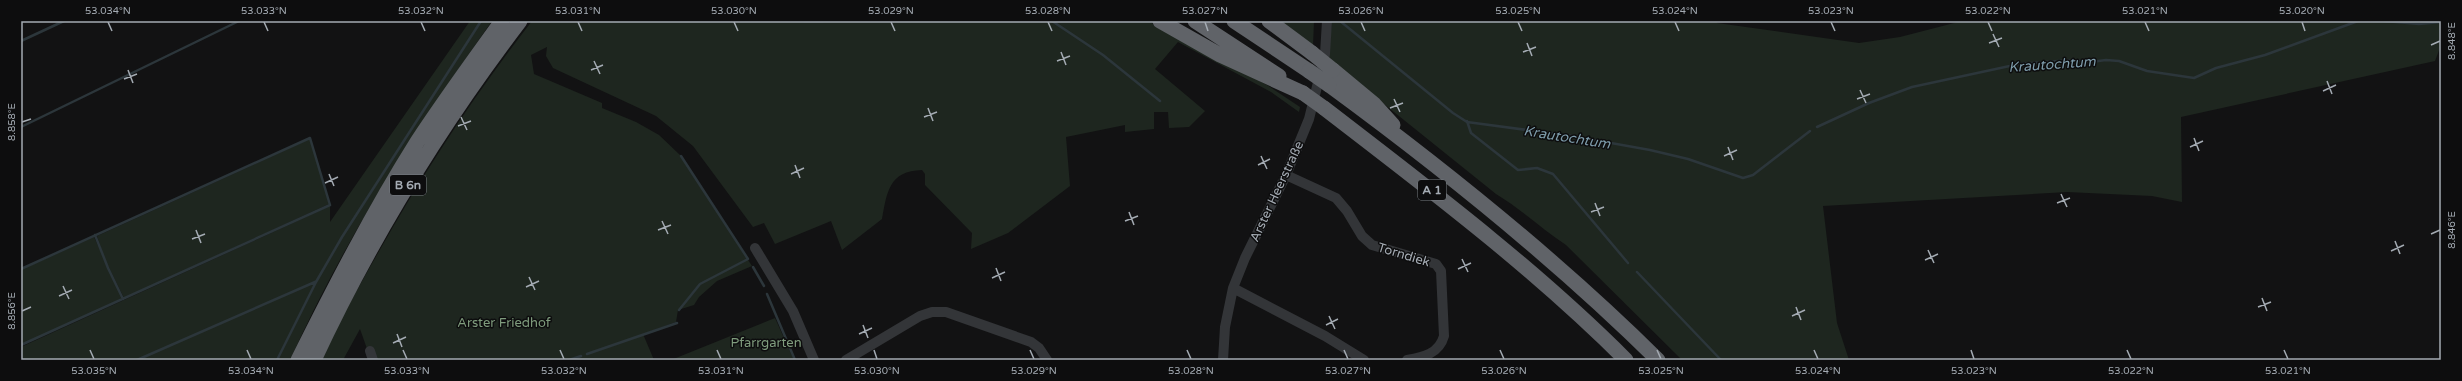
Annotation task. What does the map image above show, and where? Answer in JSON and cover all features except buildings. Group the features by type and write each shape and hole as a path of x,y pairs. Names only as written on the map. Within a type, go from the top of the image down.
{"highway":[{"name":"B 6n","path":"298,360 372,218 416,143 502,21"},
{"name":"B 6n","path":"314,360 394,208 468,93 520,21"},
{"path":"1160,21 1220,56 1303,93"},
{"name":"A 1","path":"1195,21 1324,108 1467,218 1549,287 1626,360"},
{"name":"A 1","path":"1234,21 1329,85 1406,141 1482,201 1564,271 1658,360"},
{"path":"1269,21 1312,52 1374,104 1406,141"}],"street":[{"name":"Arster Heerstraße","path":"1220,359 1233,288 1245,258 1286,175 1309,119 1318,88 1325,54 1327,21"},
{"name":"Torndiek","path":"1286,175 1336,198 1347,211 1362,236 1372,245 1436,264 1441,271 1444,336 1442,343 1428,356 1412,360"},
{"path":"755,248 793,311 814,360"},
{"path":"1233,288 1325,336 1364,360"},
{"path":"846,360 920,316 932,312 946,312 1031,342 1039,348 1047,360"}],"green space":[{"path":"470,21 492,21 463,62 383,186 334,271 290,360 21,360 21,347 330,206 330,222"},
{"name":"Arster Friedhof","path":"532,21 1148,21 1267,85 1300,107 1299,112 1271,92 1178,42 1155,69 1205,111 1189,127 1169,128 1168,112 1154,112 1154,129 1125,132 1125,125 1066,137 1070,186 1008,233 971,249 972,233 925,185 925,174 922,170 911,171 896,179 892,185 888,192 882,219 842,250 831,221 775,244 764,223 753,227 693,146 656,116 553,68 546,56 547,47 531,55 534,74 602,103 602,108 636,122 659,135 680,155 752,266 717,281 699,297 694,305 678,310 676,322 643,334 654,360 371,360 360,329 343,360 322,360 356,292 413,193 470,105"},
{"path":"1281,21 1314,21 1313,46"},
{"path":"1332,21 1716,21 1717,23 1859,43 1900,37 1962,21 2441,21 2441,45 2435,61 2181,117 2182,202 2152,196 2067,192 1823,206 1837,323 1849,360 1682,360 1566,245 1496,194 1328,59"},
{"path":"310,139 329,204 124,298 105,260 97,236"},
{"path":"94,237 123,298 21,345 21,270"},
{"name":"Pfarrgarten","path":"775,318 794,360 671,360"}],"waterway":[{"path":"21,41 64,21"},
{"path":"21,127 239,21"},
{"path":"277,360 316,282 342,237 481,21"},
{"path":"804,21 823,21"},
{"path":"1052,21 1103,55 1160,101"},
{"name":"Krautochtum","path":"1340,21 1453,113 1467,122 1572,136 1650,150 1688,159 1743,178 1753,175 1810,131"},
{"name":"Krautochtum","path":"1817,127 1869,103 1912,87 2019,64 2072,60 2091,62 2106,60 2119,61 2147,71 2194,78 2216,68 2265,55 2358,21"},
{"name":"Krautochtum","path":"2384,21 2419,24 2441,22"},
{"path":"1467,121 1471,133 1518,170 1537,168 1553,174 1628,263"},
{"path":"21,269 310,138 330,205"},
{"path":"679,310 700,284 748,259 681,156"},
{"path":"21,345 330,205"},
{"path":"95,235 108,268 123,299"},
{"path":"753,267 764,286"},
{"path":"1637,272 1721,360"},
{"path":"137,360 315,282"},
{"path":"767,294 795,360"},
{"path":"587,354 677,323"},
{"path":"569,360 581,356"}]}
